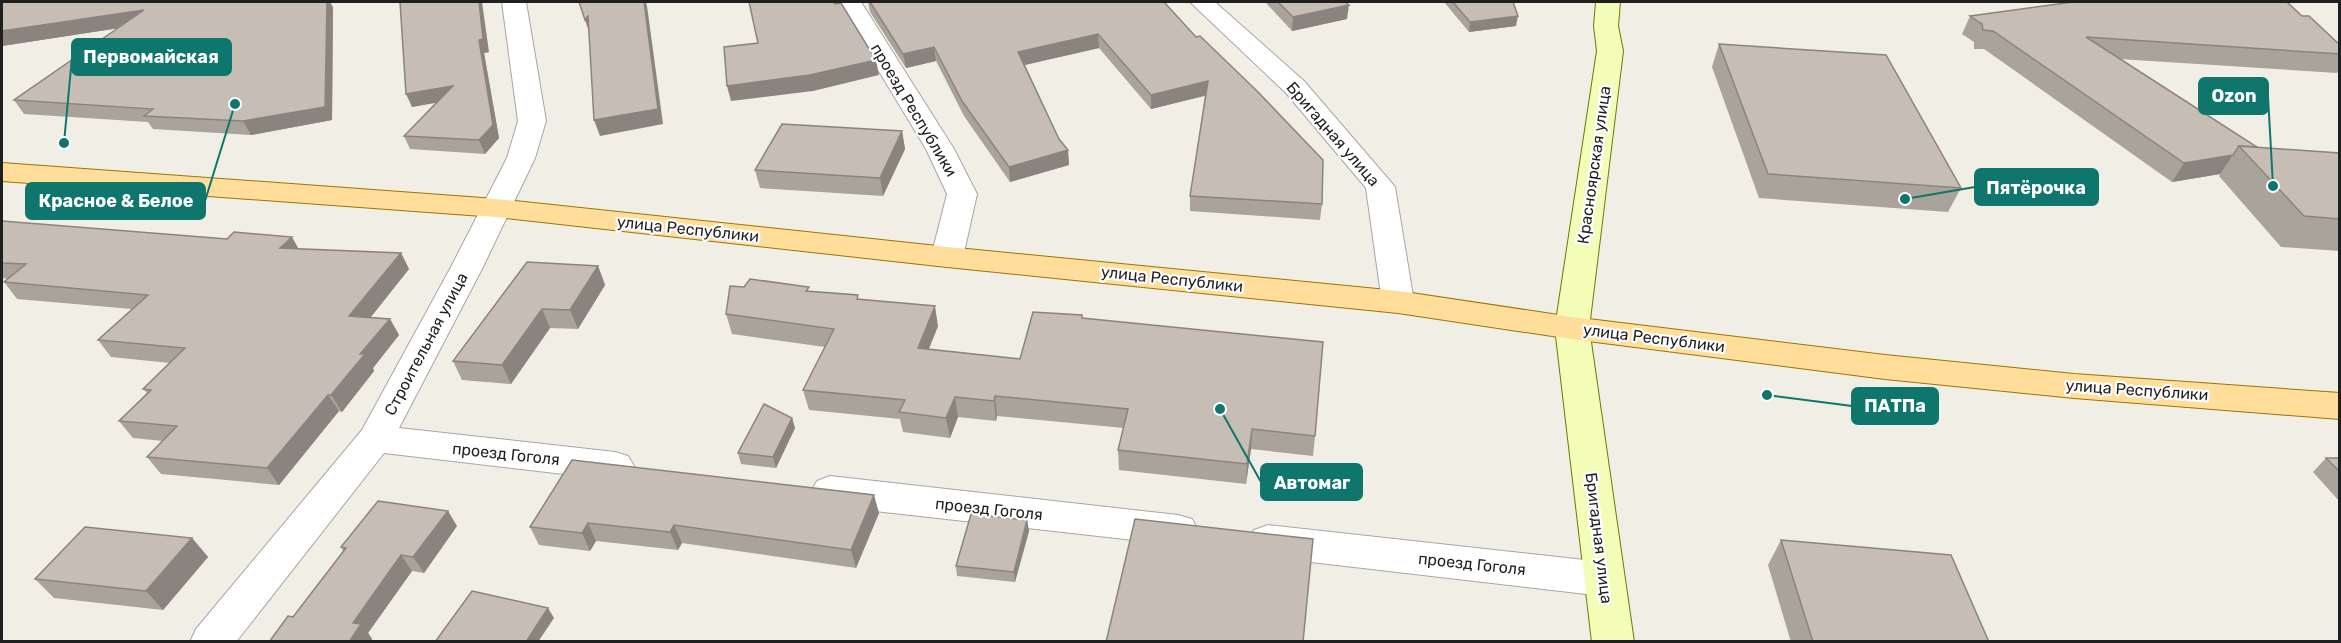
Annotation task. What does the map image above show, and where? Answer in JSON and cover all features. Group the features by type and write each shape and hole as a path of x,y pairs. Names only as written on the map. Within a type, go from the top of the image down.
{"main road":[{"name":"Красноярская улица","path":"1572,328 1610,51 1606,26 1608,2"},
{"name":"улица Республики","path":"2,172 496,208 947,257 1398,302 1572,328 1885,367 2074,386 2340,406"},
{"name":"Бригадная улица","path":"1572,328 1613,642"}],"street":[{"name":"Строительная улица","path":"211,642 375,439 467,267 521,158 532,121 514,2"},
{"name":"проезд Республики","path":"849,2 940,149 962,194 947,257"},
{"name":"Бригадная улица","path":"1202,2 1295,87 1380,187 1398,302"},
{"name":"проезд Гоголя","path":"375,439 647,470"},
{"name":"проезд Гоголя","path":"800,487 1604,579"}],"building":[{"path":"2,2 327,2 325,107 243,121 144,116 153,109 14,100 144,10 2,31"},
{"path":"400,2 479,2 483,39 479,40 493,125 479,140 404,136 453,86 406,94"},
{"path":"579,2 644,2 658,109 594,120 588,16 585,20"},
{"path":"749,2 841,3 876,60 810,75 727,86 724,47 758,43"},
{"path":"870,2 1164,2 1196,37 1200,36 1257,91 1323,160 1322,204 1190,196 1208,81 1151,95 1098,34 1018,52 1059,139 1068,150 1009,167 962,101 934,47 903,54"},
{"path":"1278,2 1345,2 1349,5 1293,17"},
{"path":"1453,2 1513,2 1518,16 1470,22"},
{"path":"2073,2 2287,2 2302,16 2309,16 2340,45 2340,54 2086,37 2257,147 2239,146 2233,155 2184,163 1993,31 1983,30 1982,24 1970,16"},
{"path":"1719,44 1886,55 1961,188 1768,174"},
{"path":"782,124 902,131 880,178 755,170"},
{"path":"2239,146 2340,153 2340,219 2304,216"},
{"path":"2,221 227,239 234,232 292,237 280,248 401,253 349,316 390,319 360,354 365,354 267,468 147,457 177,426 119,421 151,390 143,389 185,348 98,340 148,295 4,282 26,264 2,263"},
{"path":"527,262 598,266 570,310 542,309 502,365 453,361"},
{"path":"750,279 809,287 806,291 858,295 857,299 935,306 918,348 1020,359 1033,312 1082,315 1082,318 1323,342 1315,436 1252,429 1247,464 1118,450 1128,409 995,396 994,401 955,397 946,418 899,412 905,400 803,390 834,329 726,314 730,286 744,287"},
{"path":"764,404 792,418 773,457 738,453"},
{"path":"2326,458 2340,458 2340,472"},
{"path":"572,460 874,495 851,550 674,525 670,532 588,523 582,533 530,527"},
{"path":"378,501 448,511 413,557 401,555 353,623 361,624 349,642 269,642 288,616 293,617 346,548 341,547"},
{"path":"971,514 1027,520 1014,572 956,566"},
{"path":"1135,519 1313,539 1303,642 1106,642"},
{"path":"85,527 192,538 146,591 35,579"},
{"path":"1781,540 1951,555 1989,642 1813,642"},
{"path":"472,591 548,608 526,642 435,642"}],"place":[{"name":"Красное & Белое","path":"235,104"},
{"name":"Первомайская","path":"64,143"},
{"name":"Ozon","path":"2273,186"},
{"name":"Пятёрочка","path":"1905,199"},
{"name":"ПАТПа","path":"1767,395"},
{"name":"Автомаг","path":"1220,409"}]}
